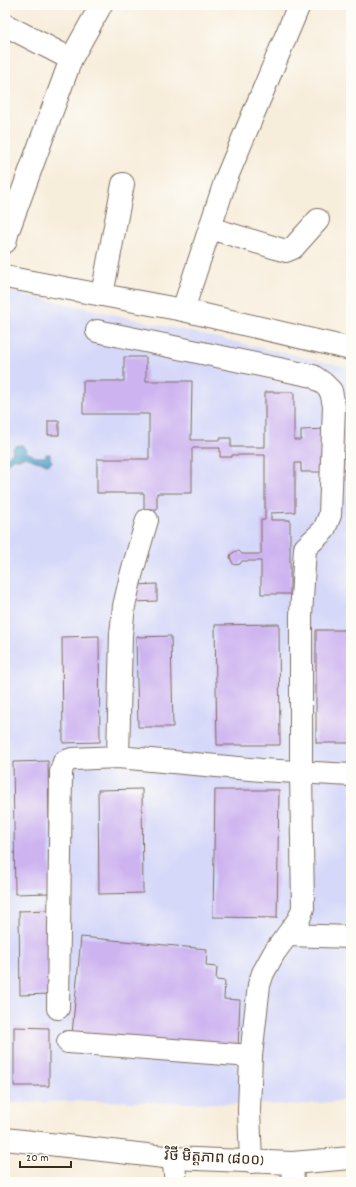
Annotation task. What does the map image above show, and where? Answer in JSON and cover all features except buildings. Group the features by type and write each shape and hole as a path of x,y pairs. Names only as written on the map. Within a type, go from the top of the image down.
{"street":[{"path":"5,242 71,59 101,5"},
{"path":"183,310 226,179 293,7"},
{"path":"5,25 71,59"},
{"path":"102,295 123,184"},
{"path":"210,228 286,251 293,248 318,220"},
{"path":"5,277 183,310 351,349"},
{"path":"97,331 313,376 331,391 334,406 330,516 324,530 305,548 301,615 303,908 299,919 274,953 263,972 259,985 251,1056 249,1110 251,1162"},
{"path":"118,757 121,627 132,572 147,520"},
{"path":"58,1008 61,772 64,762 72,759 118,757 261,770 351,775"},
{"path":"288,935 351,937"},
{"path":"68,1042 251,1056"},
{"name":"វិថី មិត្តភាព (៨០០)","path":"5,1139 173,1158 251,1162 293,1172 351,1158"},
{"path":"173,1158 176,1182"}],"shaded area":[{"path":"5,290 351,368 351,1100 297,1105 94,1101 5,1103"}],"water":[{"path":"22,445 28,453 35,457 46,457 46,454 50,454 52,462 48,465 43,462 22,457 20,459 14,458 5,466 5,458 13,453 12,449 16,446"}]}
